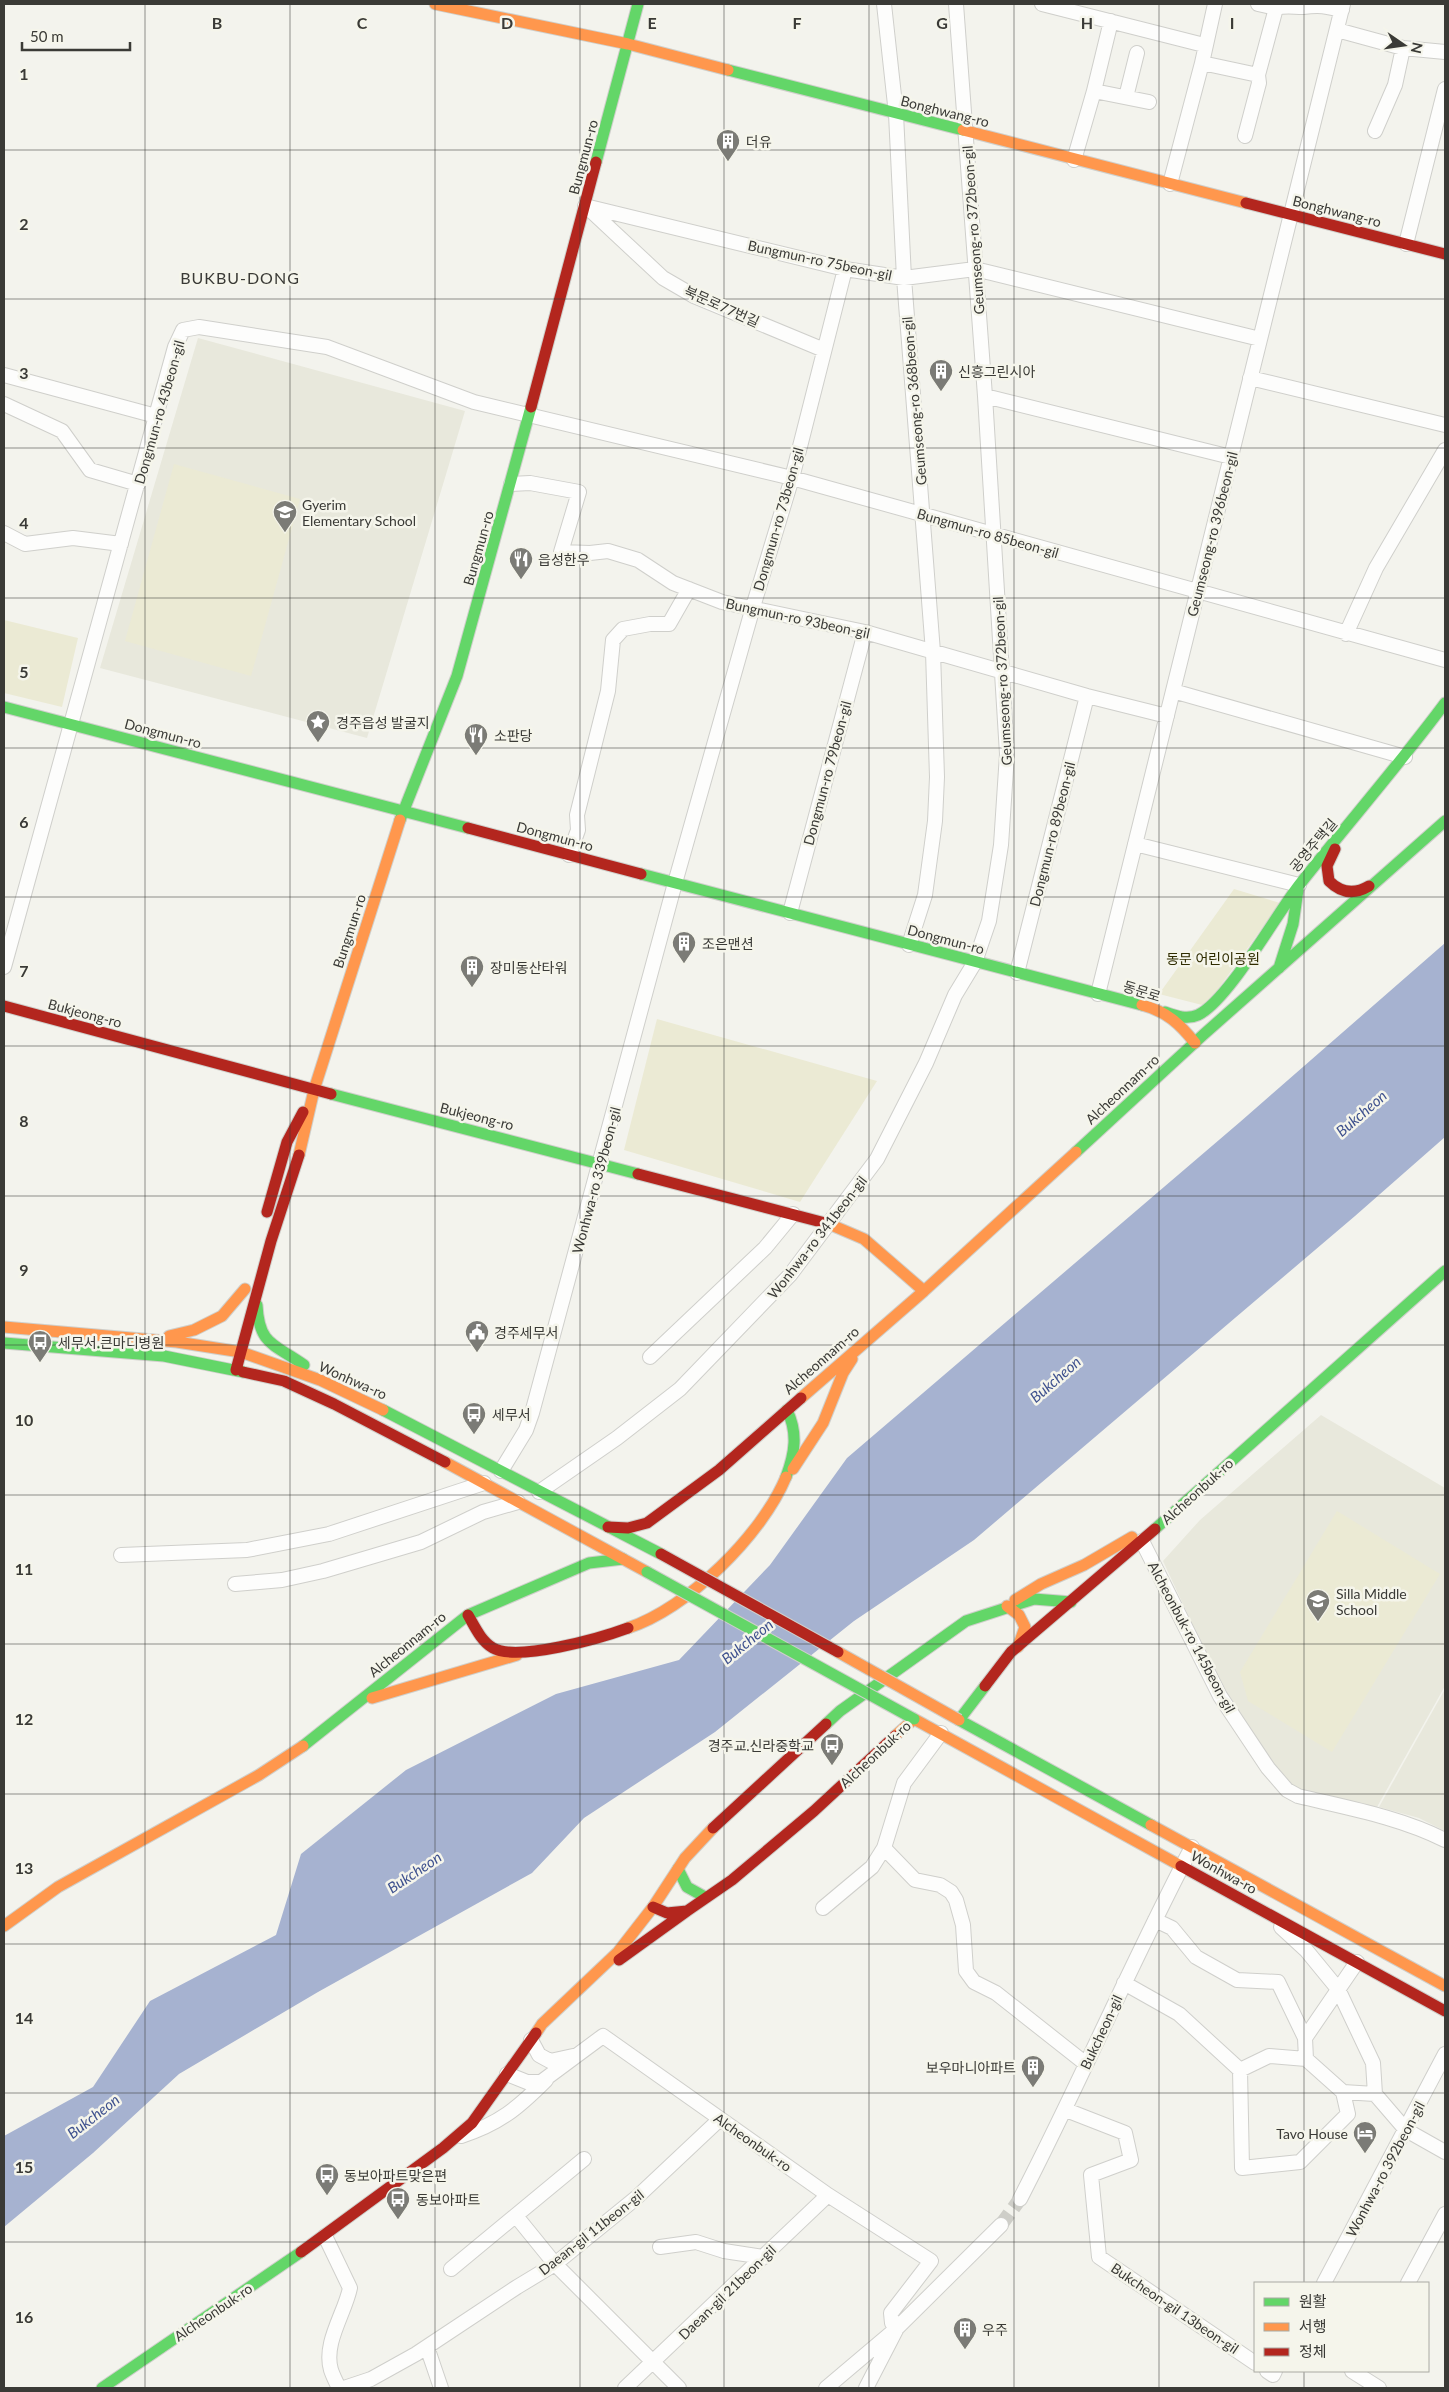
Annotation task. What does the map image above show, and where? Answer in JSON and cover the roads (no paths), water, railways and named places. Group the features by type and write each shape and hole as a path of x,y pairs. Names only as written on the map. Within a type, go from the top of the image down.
{"street":[{"name":"Bonghwang-ro","path":"441,4 628,44 1445,254"},
{"name":"Bungmun-ro","path":"236,1370 271,1241 304,1144 314,1090 403,811 457,676 511,484 638,4"},
{"name":"Geumseong-ro 368beon-gil","path":"884,4 896,114 904,278 933,652 937,777 935,821 925,895 909,945"},
{"name":"Geumseong-ro 372beon-gil","path":"956,4 985,396 1007,745 1006,805 988,921 975,962"},
{"path":"1042,4 1204,46"},
{"path":"1170,184 1202,63 1204,46 1215,4"},
{"path":"1258,4 1276,8 1288,5 1301,7 1319,4 1342,7"},
{"name":"Geumseong-ro 396beon-gil","path":"1098,994 1342,7"},
{"path":"1245,136 1259,83 1258,75 1276,8"},
{"path":"1074,160 1111,22"},
{"path":"1337,30 1403,48 1445,52"},
{"path":"1375,131 1395,85 1403,48"},
{"path":"1126,97 1137,53"},
{"path":"1202,63 1258,75"},
{"path":"1406,244 1445,89"},
{"path":"1094,91 1150,102"},
{"name":"Bungmun-ro 75beon-gil","path":"585,206 845,269 904,278 975,270 1260,339"},
{"name":"북문로77번길","path":"585,206 663,278 694,296 824,350"},
{"name":"Dongmun-ro 73beon-gil","path":"675,883 753,607 792,478 845,269"},
{"name":"Dongmun-ro 43beon-gil","path":"4,967 175,347 183,330 199,327 327,347 474,402 529,417"},
{"path":"4,374 156,416"},
{"path":"1250,378 1445,425"},
{"path":"985,396 1231,458"},
{"path":"4,404 62,431 90,470 138,484"},
{"name":"Bungmun-ro 85beon-gil","path":"529,417 792,478 1346,634 1445,660"},
{"path":"1346,634 1376,568 1445,450"},
{"name":"Bungmun-ro 93beon-gil","path":"511,484 530,483 578,492 561,552 590,554 608,551 638,560 674,583 722,602 865,632 1088,696 1166,716"},
{"path":"4,533 25,544 73,538 121,544"},
{"path":"569,855 578,830 577,815 608,691 613,640 623,629 650,624 669,624 689,589"},
{"name":"Dongmun-ro 79beon-gil","path":"790,913 865,632"},
{"path":"1173,691 1405,757"},
{"name":"Dongmun-ro 89beon-gil","path":"1017,973 1088,696"},
{"name":"공영주택길","path":"1279,968 1294,924 1299,885 1405,757 1445,703"},
{"name":"Dongmun-ro","path":"4,707 1098,994"},
{"name":"Alcheonnam-ro","path":"4,1926 58,1887 259,1775 299,1749 361,1702 468,1614 488,1645 499,1651 519,1654 618,1632 655,1617 684,1600 740,1546 785,1481 793,1458 795,1445 795,1431 787,1410 924,1291 1195,1043 1445,821"},
{"path":"1352,822 1327,862 1326,876 1330,884 1347,892 1358,893 1375,883"},
{"path":"1135,844 1299,885 1222,994 1198,1015 1183,1018 1154,1008"},
{"name":"Wonhwa-ro 339beon-gil","path":"501,1471 526,1430 532,1413 601,1164 675,883"},
{"name":"Wonhwa-ro 341beon-gil","path":"539,1492 617,1438 680,1389 790,1275 882,1151 926,1063 955,995 975,962"},
{"name":"동문로","path":"1098,994 1154,1008 1178,1022 1195,1043"},
{"name":"Bukjeong-ro","path":"4,1006 314,1090 829,1224 864,1239 924,1291"},
{"name":"Bungmun-ro","path":"256,1252 287,1142 314,1090"},
{"path":"650,1357 765,1248 793,1214"},
{"name":"Alcheonbuk-ro","path":"959,1720 1011,1652 1142,1541 1445,1271"},
{"path":"160,1340 173,1334 194,1330 222,1316 246,1284 238,1315"},
{"path":"257,1296 256,1318 263,1336 273,1347 296,1359 323,1381"},
{"name":"Wonhwa-ro","path":"4,1327 229,1345 242,1352 323,1381 418,1426 539,1492 661,1554 959,1720 1445,1986"},
{"path":"4,1343 111,1350 164,1356 284,1381 334,1404 623,1559"},
{"path":"224,1367 229,1345"},
{"path":"785,1481 815,1438 843,1373 857,1349"},
{"path":"608,1527 628,1528 647,1524 719,1470 787,1410"},
{"path":"121,1555 247,1550 329,1534 484,1483"},
{"path":"235,1584 282,1580 323,1571 421,1542 483,1512 518,1502"},
{"path":"1007,1606 1041,1584 1084,1565 1173,1512"},
{"path":"642,1544 647,1524"},
{"path":"587,1539 591,1552 589,1562"},
{"name":"Alcheonbuk-ro 145beon-gil","path":"1142,1541 1220,1696 1268,1768 1287,1790 1298,1796 1380,1815 1425,1830 1445,1840"},
{"path":"468,1614 589,1562 623,1559"},
{"name":"Wonhwa-ro","path":"623,1559 1445,2011"},
{"path":"1007,1606 1034,1599 1071,1602"},
{"path":"1007,1606 1019,1615 1024,1626 1018,1647"},
{"name":"Alcheonbuk-ro","path":"102,2388 325,2236 454,2139 472,2123 491,2099 542,2024 618,1952 653,1907 678,1869 706,1835 840,1711 966,1621 1007,1606"},
{"path":"361,1702 420,1681 478,1667 519,1654"},
{"name":"Alcheonbuk-ro","path":"594,1975 645,1943 705,1897 732,1880 814,1811 914,1719"},
{"path":"823,1908 872,1867 884,1848 904,1783 941,1733"},
{"name":"Bukcheon-gil","path":"1020,2199 1066,2110 1124,1983 1192,1847"},
{"path":"884,1848 915,1880 940,1885 951,1892 956,1900 963,1925 966,1971 974,1982 996,1993 1086,2064"},
{"path":"678,1869 684,1886 692,1893 705,1897"},
{"path":"653,1907 667,1913 687,1911"},
{"path":"1264,1911 1306,1950 1338,1990 1373,2063 1375,2094 1406,2130 1445,2152"},
{"path":"1155,1920 1172,1928 1196,1957 1237,1980 1278,1982 1305,2038 1306,2059"},
{"path":"1305,2038 1357,1962"},
{"path":"1124,1983 1179,2014 1240,2070 1242,2168 1300,2162 1348,2114 1343,2092 1306,2059 1270,2056 1240,2070"},
{"name":"Alcheonbuk-ro","path":"507,2074 527,2082 541,2082 603,2036 828,2195 931,2261 891,2313 892,2323 897,2328"},
{"path":"531,2040 540,2055 550,2061 576,2056"},
{"name":"Wonhwa-ro 392beon-gil","path":"1325,2282 1445,2054"},
{"path":"454,2139 490,2127 522,2104 550,2076"},
{"path":"1343,2092 1375,2094"},
{"name":"Bukcheon-gil 13beon-gil","path":"1066,2110 1125,2133 1131,2160 1092,2175 1099,2257 1254,2362"},
{"name":"Daean-gil 11beon-gil","path":"344,2388 371,2379 427,2347 555,2264 636,2198 720,2120"},
{"path":"451,2269 584,2159"},
{"name":"Daean-gil 21beon-gil","path":"626,2388 828,2195"},
{"path":"1409,2282 1445,2214"},
{"path":"516,2216 555,2264 679,2388"},
{"path":"826,2388 897,2328 1001,2225"},
{"path":"325,2236 350,2288 331,2349 330,2369 339,2388"},
{"path":"660,2248 696,2242 724,2252 764,2257"},
{"path":"866,2388 897,2328"},
{"path":"427,2347 441,2388"},
{"path":"1357,2372 1379,2388"}],"water":[{"name":"Bukcheon","path":"1445,943 1445,1137 1355,1216 974,1540 854,1621 715,1732 584,1818 532,1873 318,1992 179,2074 93,2153 4,2227 4,2136 93,2087 150,2001 276,1935 301,1854 406,1770 556,1694 679,1660 770,1565 847,1458 1240,1122"}],"tunnel":[{"path":"1001,2225 1020,2199"}],"place":[{"name":"더유","path":"728,162"},
{"name":"신흥그린시아","path":"941,392"},
{"name":"Gyerim Elementary School","path":"285,533"},
{"name":"읍성한우","path":"521,580"},
{"name":"경주읍성 발굴지","path":"318,743"},
{"name":"소판당","path":"476,756"},
{"name":"조은맨션","path":"684,964"},
{"name":"장미동산타워","path":"472,988"},
{"name":"경주세무서","path":"477,1353"},
{"name":"세무서.큰마디병원","path":"40,1363"},
{"name":"세무서","path":"474,1435"},
{"name":"Silla Middle School","path":"1318,1622"},
{"name":"경주교.신라중학교","path":"832,1766"},
{"name":"보우마니아파트","path":"1033,2088"},
{"name":"Tavo House","path":"1365,2154"},
{"name":"동보아파트맞은편","path":"327,2196"},
{"name":"동보아파트","path":"398,2220"},
{"name":"우주","path":"965,2350"}],"district":[{"name":"BUKBU-DONG","path":"240,277"}],"park label":[{"name":"동문 어린이공원","path":"1213,958"}]}
